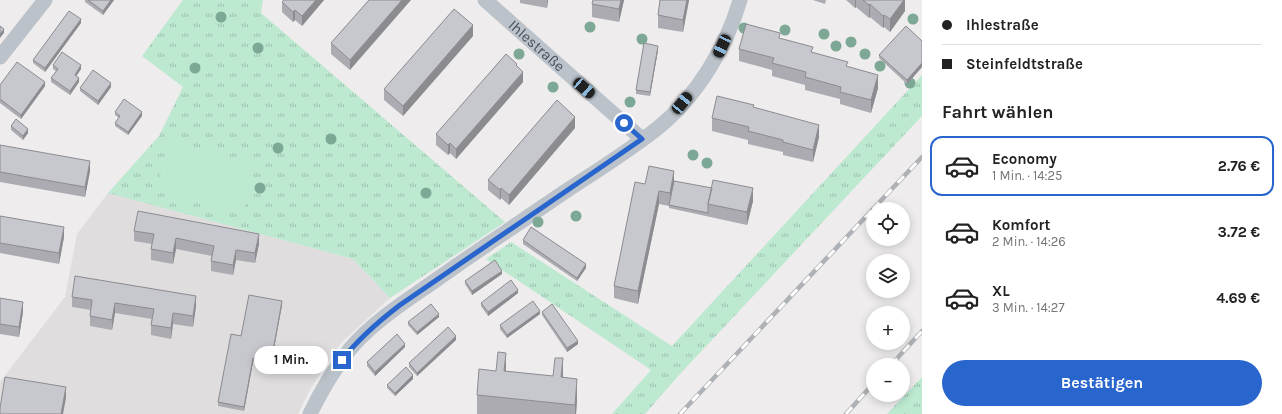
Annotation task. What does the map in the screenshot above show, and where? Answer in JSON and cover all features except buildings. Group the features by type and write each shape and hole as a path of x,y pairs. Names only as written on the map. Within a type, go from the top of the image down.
{"street":[{"path":"0,57 45,0"},
{"name":"Ihlestraße","path":"485,0 642,139"},
{"path":"310,414 319,396 351,348 376,323 494,240 614,160 659,127 675,112 717,58 735,18 740,0"}],"shaded area":[{"path":"108,193 353,259 390,298 342,342 308,393 298,414 0,414 0,382 65,297 77,234"}],"green space":[{"path":"183,0 263,0 261,13 505,222 390,298 353,259 108,193 159,136 183,87 142,56"},
{"path":"922,75 922,116 680,374 645,414 612,414 651,370 486,259 511,242 672,346"},
{"path":"169,141 256,164 243,214 156,191"},
{"path":"922,377 922,414 887,414 898,402 910,402 910,390"}],"railway":[{"path":"880,202 922,157"},
{"path":"680,414 866,216"},
{"path":"897,358 922,331"},
{"path":"846,414 866,392"}],"route":[{"path":"342,360 351,348 376,323 400,305 614,160 642,139 624,123"}]}
